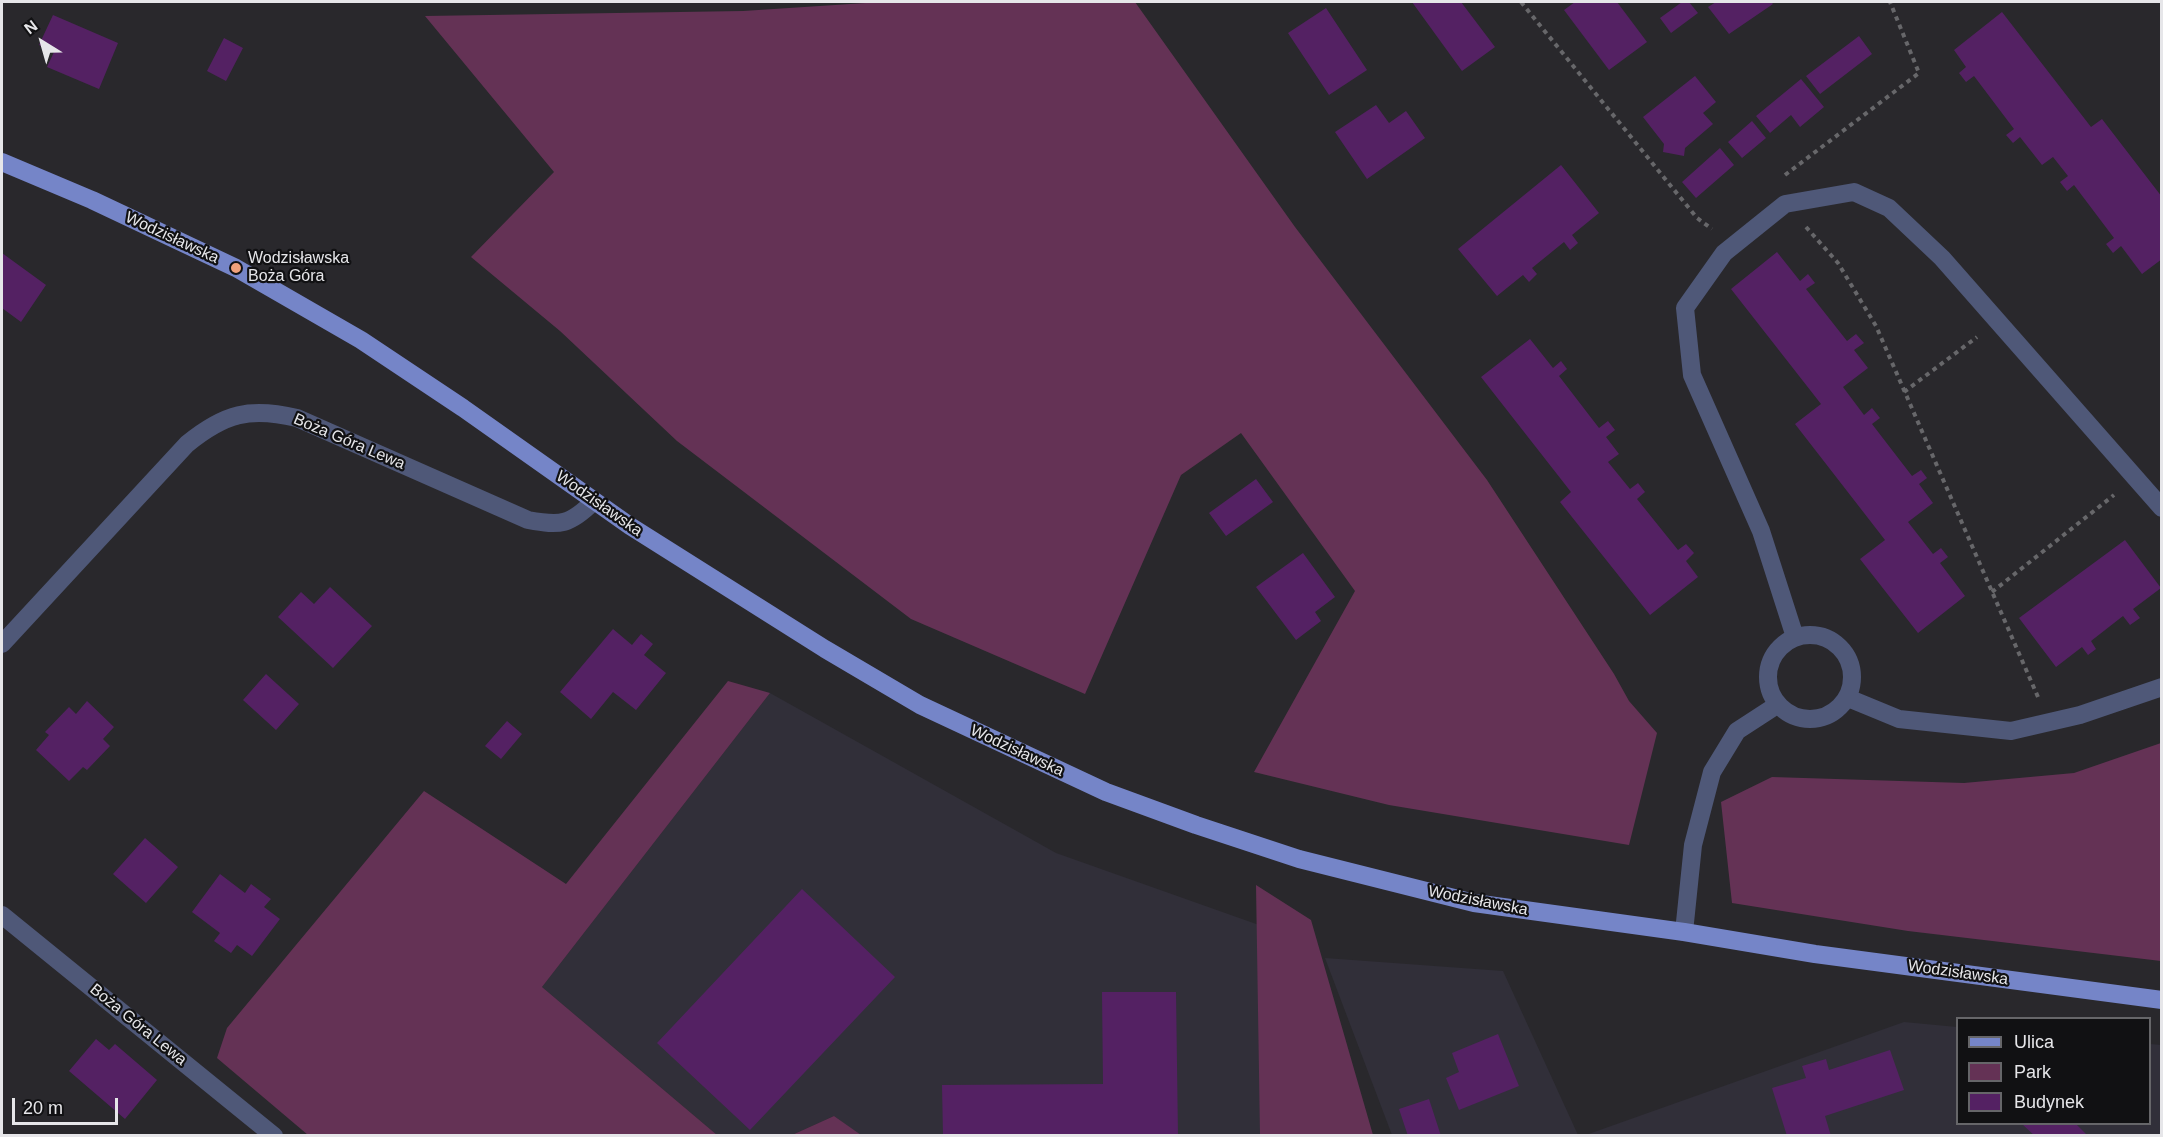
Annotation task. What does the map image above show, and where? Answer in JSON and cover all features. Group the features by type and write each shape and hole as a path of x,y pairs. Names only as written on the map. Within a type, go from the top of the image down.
{"main road":[{"name":"Wodzisławska","path":"2,162 236,268 361,340 463,408 594,501 738,595 920,705 1106,792 1299,859 1474,903 1684,932 1826,955 2162,1000"}],"street":[{"path":"1795,637 1761,531 1692,375 1685,308 1724,253 1785,204 1854,192 1889,208 1942,258 2162,508"},
{"name":"Boża Góra Lewa","path":"2,644 188,444 208,427 239,414 271,412 297,418 528,520 553,524 570,520 581,514 594,501"},
{"path":"1809,634 1824,637 1837,644 1847,655 1853,669 1853,684 1848,698 1834,713 1815,720 1794,717 1777,705 1770,690 1767,674 1776,652 1795,637 1809,634"},
{"path":"1848,698 1899,718 2011,731 2080,715 2162,687"},
{"path":"1684,932 1693,844 1712,772 1737,731 1777,705"},
{"name":"Boża Góra Lewa","path":"2,915 274,1136"}],"path":[{"path":"1521,2 1697,218 1715,231"},
{"path":"1890,2 1918,73 1783,177 1785,204 1838,263 1876,326 2049,723"},
{"path":"1904,392 1998,322"},
{"path":"1992,592 2136,478"}],"shaded area":[{"path":"770,693 1056,853 1259,925 1262,1135 861,1136 834,1116 792,1135 717,1135 542,987"},
{"path":"1325,958 1503,971 1578,1135 1392,1135"},
{"path":"1904,1022 1956,1027 1956,1125 2151,1125 2151,1044 2161,1045 2161,1135 1583,1136"}],"green space":[{"path":"881,2 1135,2 1295,227 1487,480 1614,674 1629,701 1657,733 1629,845 1389,805 1254,772 1355,591 1241,433 1181,475 1085,694 911,619 677,441 560,331 471,257 554,172 425,16 743,11"},
{"path":"728,681 770,693 542,987 717,1135 308,1135 217,1058 227,1028 424,791 566,884"},
{"path":"2161,743 2161,961 1908,931 1732,903 1721,802 1772,777 1964,783 2074,773"},
{"path":"1256,885 1311,920 1373,1135 1260,1135"},
{"path":"834,1116 861,1135 792,1135"}],"building":[{"path":"1412,2 1461,2 1495,47 1462,71"},
{"path":"1575,2 1617,2 1647,42 1609,70 1564,10"},
{"path":"1682,2 1689,2 1698,13 1671,33 1660,18"},
{"path":"1716,2 1771,2 1773,4 1729,34 1708,7"},
{"path":"1326,8 1367,70 1329,95 1288,33"},
{"path":"2002,12 2091,127 2102,119 2162,197 2162,259 2142,274 2121,246 2113,253 2106,244 2114,238 2074,185 2067,191 2060,182 2068,176 2053,157 2042,165 2020,137 2013,143 2006,135 2014,129 1974,76 1966,82 1959,73 1966,67 1954,50"},
{"path":"53,15 118,43 99,89 47,67 54,52 39,45"},
{"path":"1859,36 1872,54 1820,94 1806,76"},
{"path":"224,38 243,48 226,81 207,71"},
{"path":"1695,76 1716,102 1703,113 1713,124 1685,148 1684,156 1663,152 1664,144 1643,117"},
{"path":"1801,79 1824,107 1800,127 1791,115 1770,133 1756,116"},
{"path":"1376,105 1389,123 1406,111 1425,138 1367,179 1335,132"},
{"path":"1752,121 1766,138 1742,158 1728,142"},
{"path":"1720,148 1734,165 1696,198 1682,182"},
{"path":"1561,165 1599,213 1572,235 1578,243 1570,250 1564,242 1532,268 1537,274 1529,282 1523,275 1497,296 1458,249"},
{"path":"1777,252 1800,281 1808,274 1815,283 1806,289 1847,341 1856,334 1864,343 1854,350 1868,368 1843,387 1864,415 1872,408 1880,418 1872,424 1912,476 1921,470 1927,478 1919,484 1933,503 1908,522 1933,554 1941,548 1948,557 1940,563 1965,596 1918,633 1860,559 1885,540 1795,424 1821,404 1731,289"},
{"path":"2,253 46,285 21,322 2,308"},
{"path":"1530,339 1553,368 1561,361 1567,369 1559,376 1599,428 1608,421 1615,430 1606,437 1619,454 1608,462 1630,489 1638,483 1645,492 1637,499 1678,550 1686,544 1694,553 1686,561 1698,577 1650,615 1560,502 1571,492 1481,377"},
{"path":"1256,479 1273,502 1226,536 1209,513"},
{"path":"2125,540 2161,588 2133,609 2140,618 2130,625 2123,616 2091,641 2096,649 2088,655 2082,647 2056,667 2019,618"},
{"path":"1303,553 1335,597 1315,612 1321,621 1296,640 1256,587"},
{"path":"330,587 372,626 333,668 278,617 301,592 314,604"},
{"path":"613,629 632,645 641,634 653,644 644,655 666,673 636,710 613,692 591,719 560,692"},
{"path":"266,674 299,704 276,730 243,700"},
{"path":"87,701 114,727 103,739 110,746 87,770 83,767 69,781 36,750 49,735 45,732 69,707 76,714"},
{"path":"507,721 522,734 501,759 485,746"},
{"path":"145,838 178,867 146,903 113,874"},
{"path":"220,874 245,893 251,884 271,899 264,907 280,919 252,956 237,945 231,953 214,941 220,933 192,912"},
{"path":"802,889 895,977 750,1130 657,1043"},
{"path":"1102,992 1176,992 1178,1136 943,1136 942,1085 1103,1084"},
{"path":"1498,1034 1519,1086 1459,1110 1446,1078 1459,1072 1452,1053"},
{"path":"96,1039 109,1050 115,1044 157,1080 125,1119 69,1071"},
{"path":"1890,1050 1904,1090 1825,1116 1831,1136 1787,1136 1772,1088 1806,1078 1802,1066 1826,1059 1829,1070"},
{"path":"1429,1099 1441,1136 1408,1136 1399,1109"},
{"path":"2023,1125 2077,1125 2088,1136 2035,1136"}],"place":[{"name":"Wodzisławska Boża Góra","path":"236,268"}]}
